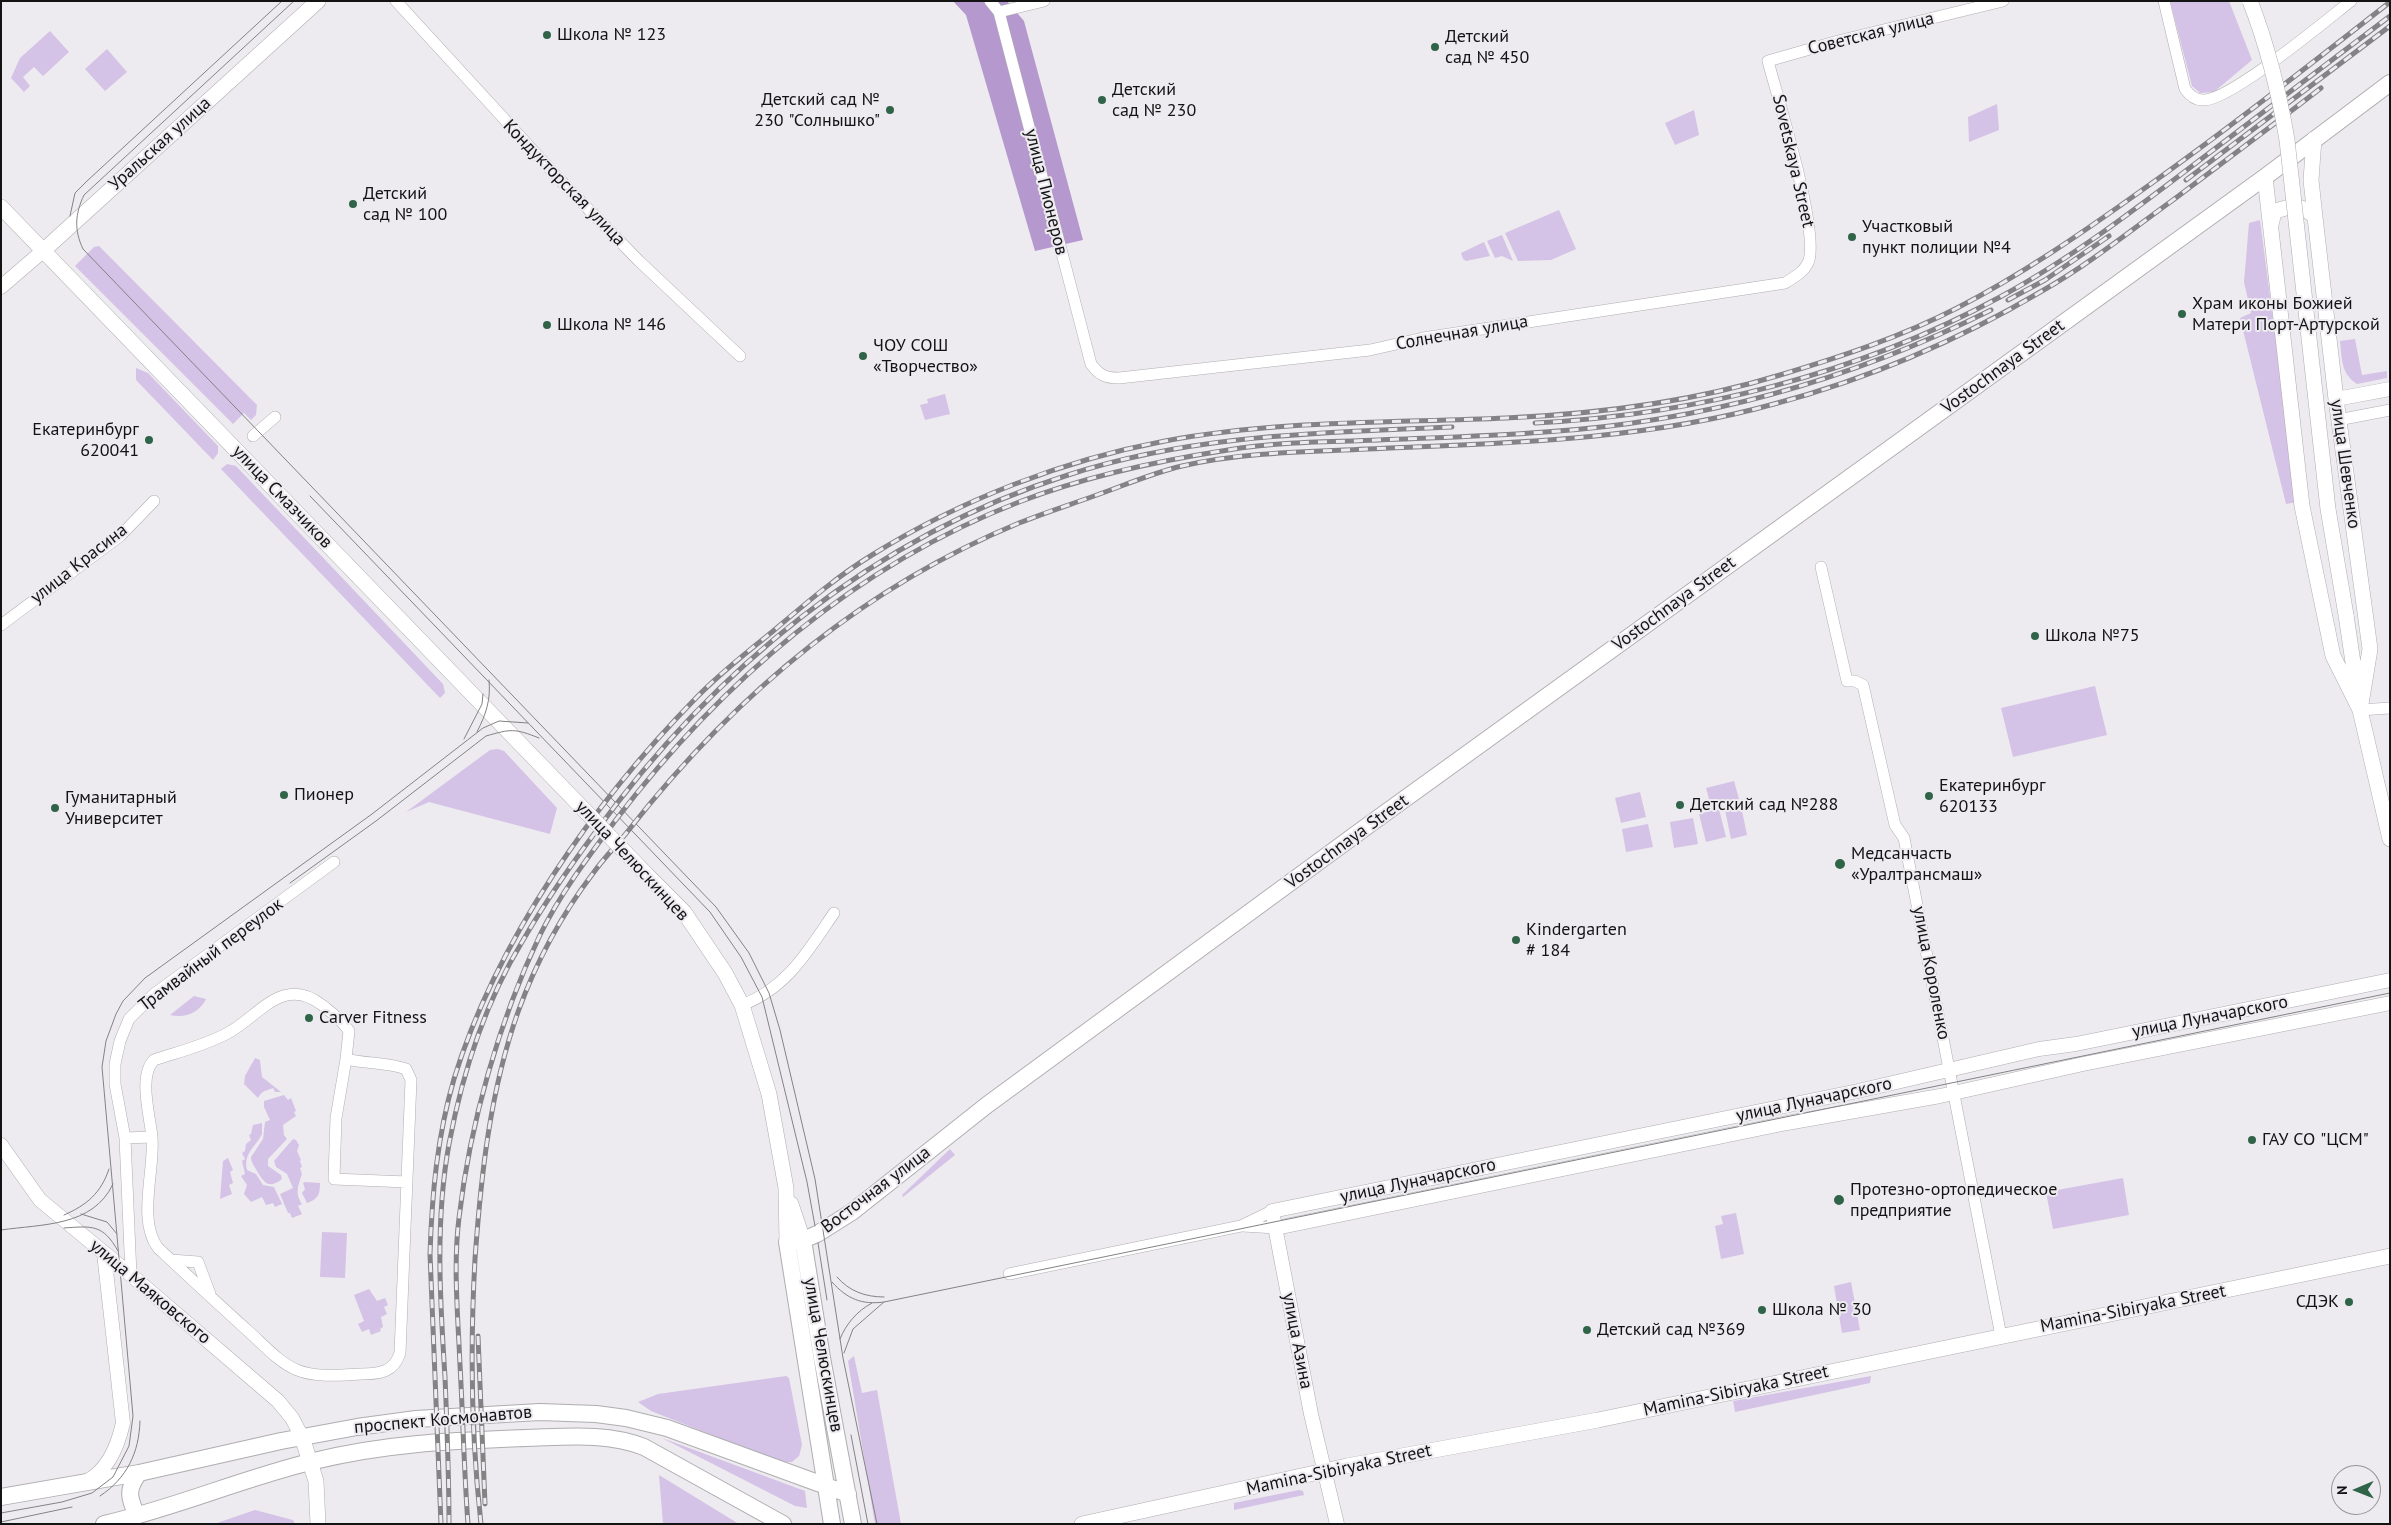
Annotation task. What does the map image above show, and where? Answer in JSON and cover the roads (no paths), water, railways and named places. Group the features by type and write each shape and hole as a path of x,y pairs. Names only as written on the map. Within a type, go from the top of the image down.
{"main road":[{"name":"Уральская улица","path":"44,250 318,1"},
{"path":"2250,1 2263,33 2277,84 2287,140 2328,509 2360,710 2390,840"},
{"path":"2360,710 2333,656 2302,506 2265,177 2390,83"},
{"name":"улица Шевченко","path":"2314,139 2311,180 2315,217 2338,420 2370,649 2360,710"},
{"name":"Восточная улица","path":"795,1241 824,1230 852,1212 988,1105 1370,824 2265,177"},
{"name":"улица Смазчиков","path":"1,206 562,787"},
{"path":"2271,229 2274,212 2290,206 2306,208 2315,217"},
{"name":"улица Челюскинцев","path":"562,787 684,912 725,973 742,1005 769,1094 786,1188 795,1241 832,1524"},
{"name":"улица Челюскинцев","path":"795,1241 822,1358 853,1524"},
{"name":"Mamina-Sibiryaka Street","path":"1082,1524 1324,1471 1598,1420 2390,1256"},
{"name":"проспект Космонавтов","path":"1,1497 139,1473 302,1437 416,1419 540,1412 596,1414 626,1418 666,1428 848,1494"},
{"path":"302,1437 312,1461 318,1493 318,1524"},
{"name":"проспект Космонавтов","path":"104,1524 138,1516 312,1461 378,1447 418,1442 567,1437 620,1439 660,1454 784,1524"},
{"path":"138,1516 130,1495 131,1484 139,1473"}],"street":[{"name":"Кондукторская улица","path":"396,1 515,133 586,207 639,261 740,356"},
{"name":"улица Пионеров","path":"990,1 999,12 1090,364 1097,373 1107,378"},
{"path":"999,12 1044,1"},
{"name":"Sovetskaya Street","path":"1808,262 1812,244 1808,213 1768,61 2003,1"},
{"path":"2164,1 2185,90 2193,98 2204,100 2223,94 2259,70 2351,1"},
{"name":"Уральская улица","path":"1,287 44,250"},
{"name":"Солнечная улица","path":"1107,378 1141,377 1370,350 1423,338 1785,283 1799,275 1808,262"},
{"path":"2336,399 2390,389"},
{"path":"2338,420 2390,410"},
{"path":"253,436 275,416"},
{"name":"улица Красина","path":"1,625 120,536 154,500"},
{"name":"улица Короленко","path":"1821,567 1847,681 1855,681 1863,685 1896,825 1904,838 2001,1336"},
{"path":"2360,710 2390,708"},
{"name":"Трамвайный переулок","path":"131,1275 125,1138 115,1073 120,1041 129,1019 154,994 334,862"},
{"path":"742,1005 762,997 777,986 802,960 834,913"},
{"name":"улица Луначарского","path":"1009,1274 1241,1226 1272,1211 1852,1092 2039,1049 2390,980"},
{"path":"346,1059 360,1063 394,1065 406,1069 411,1080 407,1182 400,1353 397,1362 391,1369 384,1372 328,1375 298,1371 275,1355 153,1242 150,1230 148,1197 154,1155 145,1079 147,1067 154,1060 228,1034 273,1000 285,995 302,994 314,999 343,1022 349,1031 336,1118 334,1179 407,1182"},
{"name":"улица Луначарского","path":"1241,1226 1276,1228 2390,1003"},
{"path":"125,1138 152,1137"},
{"name":"улица Маяковского","path":"1,1145 40,1200 278,1401 292,1418 302,1437"},
{"name":"улица Азина","path":"1272,1211 1311,1414 1337,1524"},
{"path":"87,1482 97,1476 108,1462 123,1423 104,1253"},
{"path":"171,1260 198,1262 211,1296"}],"tram line":[{"path":"70,216 75,193 282,1"},
{"path":"294,1 84,195 77,215 77,229 80,242 83,249 716,907 749,953 769,993 780,1030 815,1179 843,1358 877,1524"},
{"path":"310,496 710,912 741,957 762,997 807,1182 815,1226"},
{"path":"477,732 487,707 489,680"},
{"path":"464,739 482,704 483,694"},
{"path":"1,1513 62,1502 92,1493 113,1477 129,1446 133,1416 102,1067 106,1041 123,1001 145,978 372,814 483,728 499,721 528,723"},
{"path":"290,883 376,821 486,736 501,732 518,731 539,738"},
{"path":"832,1282 843,1293 855,1300 869,1303 884,1302 2390,993"},
{"path":"64,1215 80,1207 92,1197 102,1185 109,1169"},
{"path":"1,1230 49,1224 80,1216 104,1198 113,1184"},
{"path":"81,1214 107,1222 117,1234"},
{"path":"64,1228 89,1227 102,1231 113,1242 118,1251"},
{"path":"818,1243 827,1300"},
{"path":"837,1277 847,1286 858,1292 870,1296 884,1297"},
{"path":"844,1353 853,1329 884,1302"},
{"path":"840,1339 845,1328 853,1318 872,1303"},
{"path":"100,1496 118,1481 130,1464 137,1444 140,1421"},
{"path":"851,1435 868,1524"},
{"path":"1,1522 72,1507"}],"railway":[{"path":"441,1524 430,1254 432,1210 443,1122 454,1079 472,1027 495,976 522,925 586,827 621,782 658,738 705,689 821,592 872,555 906,535 977,500 1051,471 1127,449 1207,434 1250,429 1540,416 1609,410 1713,393 1803,368 1870,346 1957,308 2004,282 2072,239 2202,147 2390,2"},
{"path":"1535,423 1655,411 1715,400 1774,386 1833,369 1890,348 1946,324 2026,282 2101,234 2390,16"},
{"path":"2186,180 2390,26"},
{"path":"481,1524 472,1392 472,1325 480,1196 488,1134 500,1072 525,993 551,939 582,888 598,867 668,782 711,736 756,692 804,651 854,614 906,580 961,549 1028,519 1171,469 1204,461 1274,453 1470,445 1623,433 1674,426 1724,416 1774,404 1844,383 1946,342 2011,309 2059,281 2125,236 2321,88"},
{"path":"2008,300 2045,280 2109,236"},
{"path":"468,1524 456,1291 457,1236 471,1146 488,1073 499,1037 525,968 540,935 556,905 595,848 656,770 699,722 746,676 795,633 847,594 902,559 959,528 1019,502 1070,484 1122,470 1175,459 1259,446 1306,442 1521,434 1603,427 1661,419 1774,394 1830,377 1938,335 1991,310"},
{"path":"449,1524 440,1290 440,1231 449,1144 468,1066 486,1015 509,965 548,900 584,847 640,774 691,718 745,665 802,616 864,572 929,534 997,501 1068,475 1115,461 1210,443 1306,434 1452,427"},
{"path":"478,1336 485,1504"}],"place":[{"name":"Школа № 123","path":"547,35"},
{"name":"Детский сад № 450","path":"1435,47"},
{"name":"Детский сад № 230","path":"1102,100"},
{"name":"Детский сад № 230 \"Солнышко\"","path":"890,110"},
{"name":"Детский сад № 100","path":"353,204"},
{"name":"Участковый пункт полиции №4","path":"1852,237"},
{"name":"Храм иконы Божией Матери Порт-Артурской","path":"2182,314"},
{"name":"Школа № 146","path":"547,325"},
{"name":"ЧОУ СОШ «Творчество»","path":"863,356"},
{"name":"Екатеринбург 620041","path":"149,440"},
{"name":"Школа №75","path":"2035,636"},
{"name":"Пионер","path":"284,795"},
{"name":"Екатеринбург 620133","path":"1929,796"},
{"name":"Детский сад №288","path":"1680,805"},
{"name":"Гуманитарный Университет","path":"55,808"},
{"name":"Медсанчасть «Уралтрансмаш»","path":"1840,864"},
{"name":"Kindergarten # 184","path":"1516,940"},
{"name":"Carver Fitness","path":"309,1018"},
{"name":"ГАУ СО \"ЦСМ\"","path":"2252,1140"},
{"name":"Протезно-ортопедическое предприятие","path":"1839,1200"},
{"name":"СДЭК","path":"2349,1302"},
{"name":"Школа № 30","path":"1762,1310"},
{"name":"Детский сад №369","path":"1587,1330"}]}
